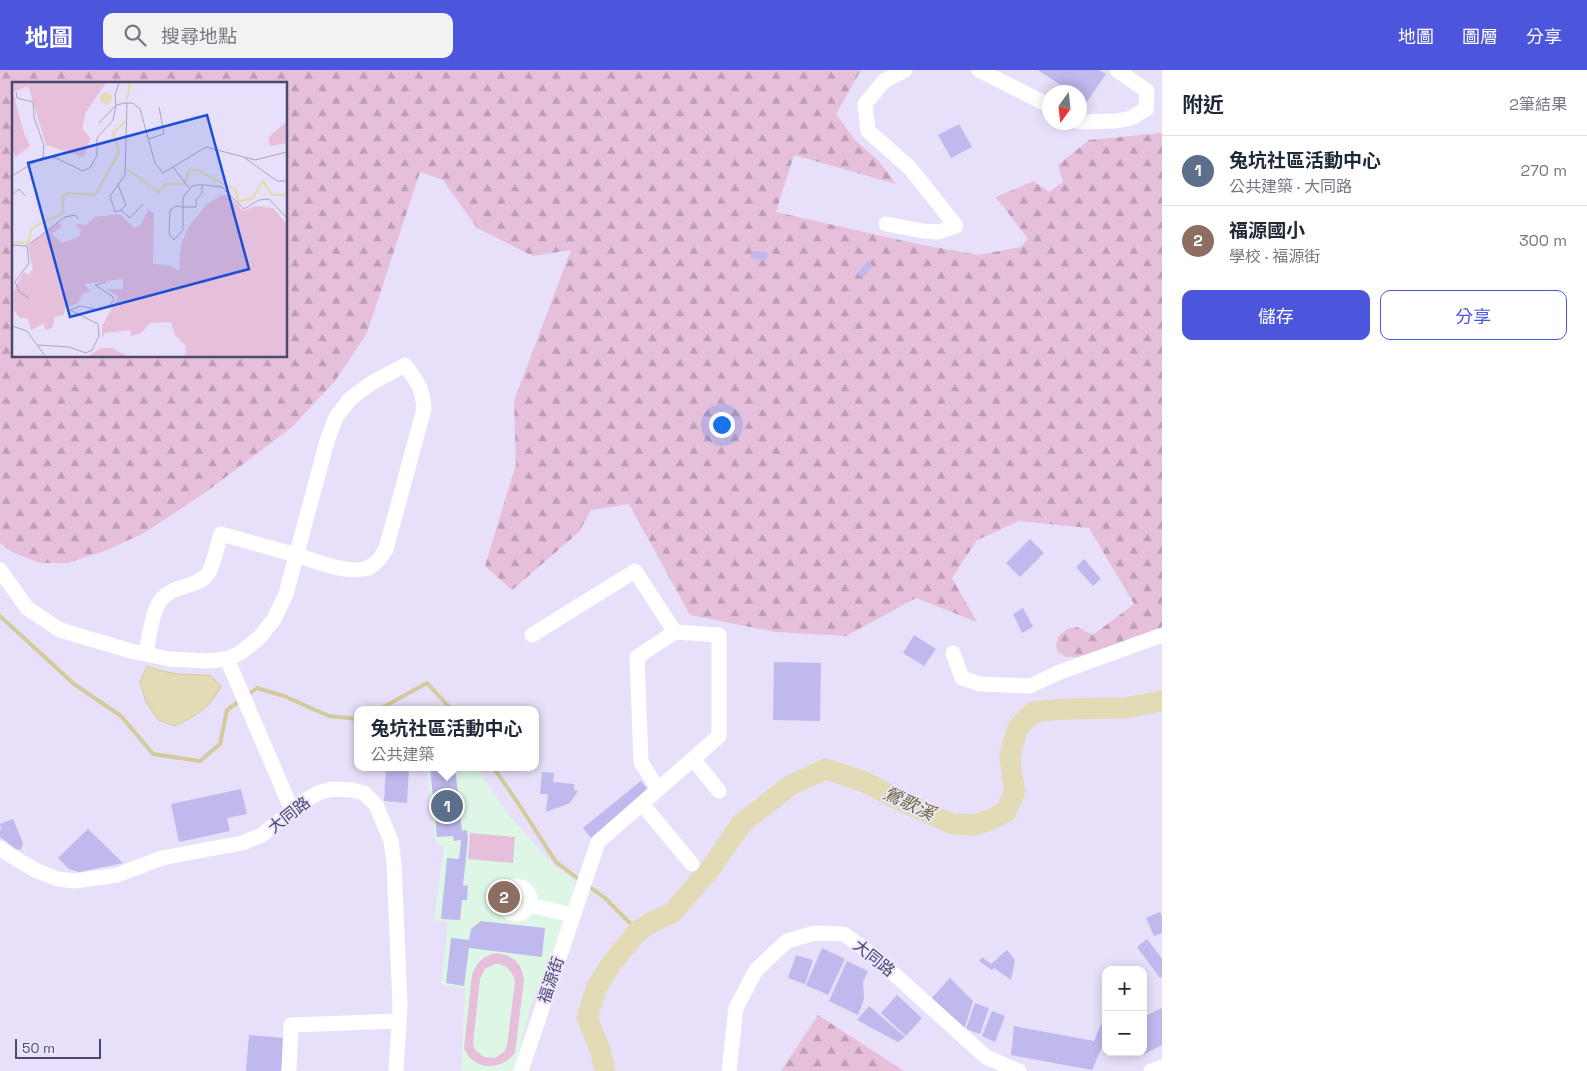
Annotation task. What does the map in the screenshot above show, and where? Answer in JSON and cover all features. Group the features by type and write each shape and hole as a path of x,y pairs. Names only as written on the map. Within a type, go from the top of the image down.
{"street":[{"path":"886,224 939,232 956,226 910,168 868,131 865,104 884,81 905,70"},
{"path":"979,70 1042,102"},
{"path":"1087,122 1116,121 1131,118 1146,109 1147,92 1117,70"},
{"path":"0,570 27,608 60,630 146,654 169,659 208,662 227,659 240,653 259,638 274,619 286,594 296,555 327,441 336,416 351,398 373,382 406,365 419,384 424,397 424,409 422,423 386,549 382,556 365,569 354,570 341,568 296,555 221,534 207,576 200,581 169,591 157,604 146,654"},
{"path":"532,635 635,571 675,632 637,657 641,762 658,789"},
{"name":"福源街","path":"521,1071 598,842 719,736 719,635 675,632"},
{"path":"953,653 962,678 980,684 1030,686 1060,672 1162,635"},
{"path":"227,659 292,810"},
{"path":"693,759 719,791"},
{"name":"大同路","path":"0,848 37,871 58,879 75,881 117,875 162,858 242,843 262,835 302,802 318,793 332,789 364,793 376,805 391,840 394,863 398,935 399,1021 396,1071"},
{"path":"642,804 692,864"},
{"path":"529,905 573,915"},
{"name":"大同路","path":"729,1071 736,1008 756,970 787,941 815,933 844,934 873,955 986,1058 1019,1071"},
{"path":"289,1071 291,1024 399,1021"},
{"path":"1151,1071 1162,1067"}],"shaded area":[{"path":"147,666 171,673 210,675 221,686 217,694 202,710 175,726 158,720 146,702 140,682"},
{"path":"427,771 479,771 506,812 553,864 576,881 561,932 530,1008 514,1071 461,1071 465,988 441,985 448,922 434,920 444,847 436,843"},
{"path":"512,893 518,893 522,900 518,907 512,907 508,903 508,897"}],"green space":[{"path":"0,70 861,70 836,114 855,140 878,160 896,184 794,155 776,212 913,243 978,255 1020,247 1028,239 996,197 1034,181 1049,192 1063,182 1058,165 1089,140 1162,133 1162,630 1078,657 1066,657 1058,652 1056,644 1059,636 1067,629 1077,627 1093,635 1134,604 1089,528 1019,521 977,540 952,578 977,622 916,598 846,636 776,632 690,615 629,504 591,510 579,532 512,590 485,566 516,464 514,401 571,250 533,256 477,228 443,180 420,172 367,333 335,381 291,428 206,492 144,533 107,550 68,563 40,563 12,552 0,543"},
{"path":"470,833 515,837 513,863 468,859"},
{"path":"491,954 502,954 516,961 521,969 524,980 515,1053 502,1063 488,1066 474,1061 468,1056 464,1048 472,975 481,960","holes":["495,964 508,968 515,981 507,1046 504,1052 495,1058 484,1057 475,1050 473,1044 480,979 485,969"]},
{"path":"818,1015 904,1071 781,1071"}],"building":[{"path":"1038,70 1099,70 1106,74 1087,102 1087,85 1060,85"},
{"path":"959,124 972,147 951,158 938,135"},
{"path":"751,251 767,252 767,260 751,258"},
{"path":"868,261 873,266 863,278 857,273"},
{"path":"1030,539 1044,553 1020,577 1006,563"},
{"path":"1084,559 1101,579 1093,586 1076,567"},
{"path":"1023,608 1033,627 1022,633 1013,614"},
{"path":"914,635 936,649 924,666 903,653"},
{"path":"774,662 821,663 820,721 773,720"},
{"path":"386,771 409,771 407,803 384,801"},
{"path":"430,771 455,771 462,831 467,830 468,839 463,885 468,886 467,900 462,900 460,920 441,919 447,858 459,859 461,840 454,841 453,836 437,837"},
{"path":"542,772 554,773 553,782 574,784 574,790 578,791 570,803 546,812 548,794 540,794"},
{"path":"641,781 649,791 591,838 583,828"},
{"path":"241,789 247,814 227,818 230,831 179,842 171,804"},
{"path":"13,819 23,843 21,850 16,849 0,837 0,824"},
{"path":"88,829 123,863 79,872 69,869 58,858"},
{"path":"1160,912 1162,916 1162,933 1154,936 1146,918"},
{"path":"481,921 545,928 542,957 469,948 464,986 446,983 451,938 469,940 471,929"},
{"path":"1147,939 1162,959 1162,976 1160,978 1137,947"},
{"path":"822,948 845,959 828,995 806,985"},
{"path":"1007,950 1015,960 1011,980 994,968 992,970 979,961 982,957 991,964"},
{"path":"796,955 813,960 805,984 788,978"},
{"path":"847,961 868,971 863,982 864,999 858,1015 829,1001"},
{"path":"950,978 973,1001 964,1030 931,999"},
{"path":"897,995 922,1018 906,1036 881,1013"},
{"path":"975,1003 989,1008 980,1034 966,1029"},
{"path":"869,1006 905,1037 898,1042 857,1020"},
{"path":"1162,1008 1162,1045 1147,1052 1147,1015"},
{"path":"992,1011 1005,1016 995,1042 982,1036"},
{"path":"1102,1022 1102,1047 1092,1070 1011,1055 1014,1026 1094,1041"},
{"path":"249,1035 284,1038 281,1071 246,1071"}],"waterway":[{"path":"0,616 74,684 121,716 153,754 200,761 220,744 227,710 241,700"},
{"path":"385,706 427,683 448,706"},
{"path":"246,696 257,688 284,696 329,716 354,719"},
{"name":"鶯歌溪","path":"605,1071 600,1049 587,1018 597,987 609,967 638,931 672,913 710,869 742,823 791,785 826,769 863,781 952,824 975,825 1006,812 1015,791 1010,756 1017,729 1033,712 1064,709 1124,708 1162,701"},
{"path":"496,771 556,862 581,881"},
{"path":"587,885 605,898 638,931"}],"place":[{"name":"兔坑社區活動中心","path":"447,806"},
{"name":"福源國小","path":"504,897"}]}
